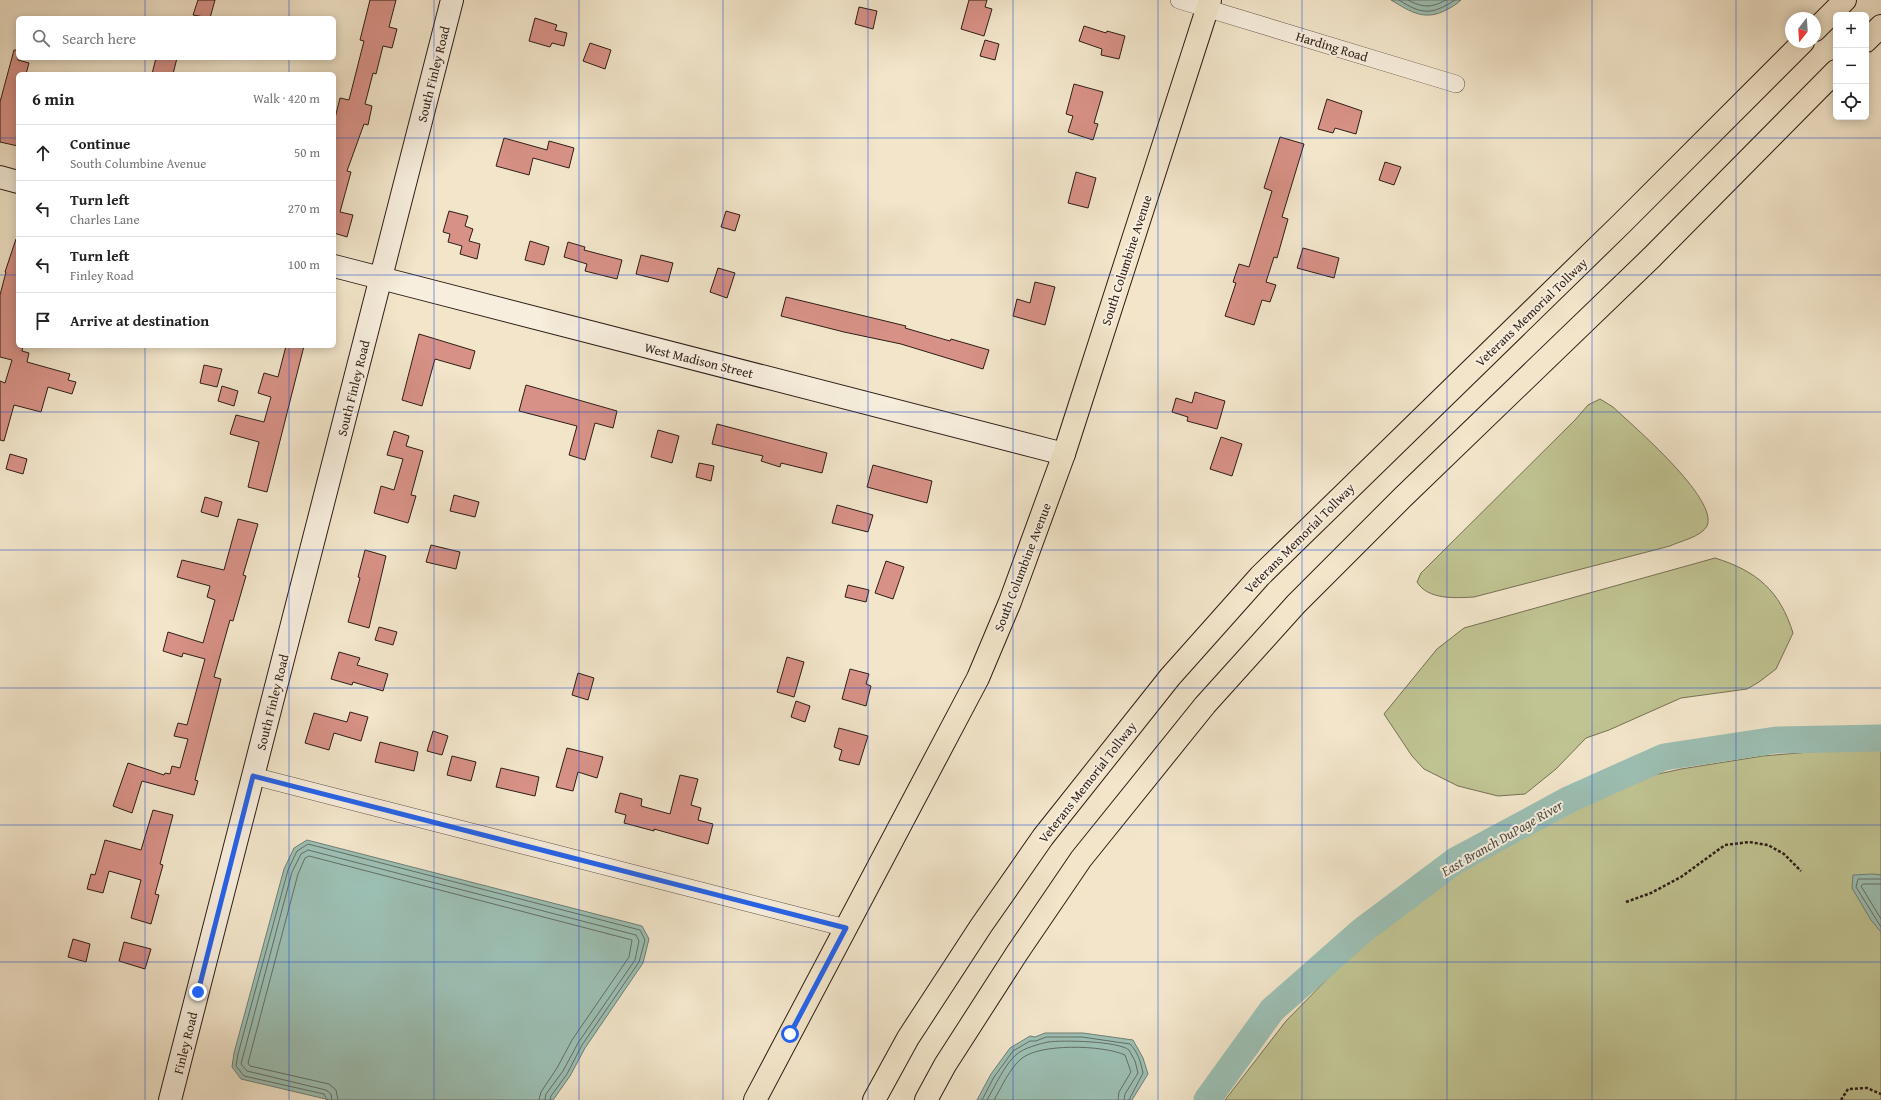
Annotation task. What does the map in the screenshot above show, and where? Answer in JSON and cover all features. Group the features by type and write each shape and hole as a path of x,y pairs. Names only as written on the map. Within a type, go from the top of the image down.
{"main road":[{"name":"South Finley Road","path":"253,776 452,0"},
{"path":"1821,24 1845,0"},
{"name":"South Columbine Avenue","path":"755,1100 978,678 1010,602 1064,454 1209,4"},
{"path":"1869,38 1881,26"},
{"name":"Veterans Memorial Tollway","path":"874,1100 908,1038 981,926 1043,837 1170,677 1260,576 1621,224 1797,48"},
{"path":"926,1100 945,1066 1017,953 1081,859 1205,705 1296,604 1369,531 1652,257 1833,74"},
{"path":"0,177 16,181"},
{"name":"West Madison Street","path":"336,267 1064,454"},
{"name":"Finley Road","path":"170,1100 253,776"}],"street":[{"name":"Harding Road","path":"1179,0 1209,4 1456,84"},
{"path":"253,776 846,928"}],"path":[{"path":"1626,902 1651,893 1681,877 1725,845 1750,842 1768,845 1784,854 1801,871"},
{"path":"1841,1100 1848,1089 1867,1088 1881,1094"}],"green space":[{"path":"1600,399 1613,407 1637,429 1688,481 1700,499 1707,514 1707,526 1704,530 1695,536 1670,546 1474,597 1442,597 1422,588 1417,582 1421,573 1575,420 1588,405"},
{"path":"1715,558 1730,563 1755,576 1774,594 1781,605 1788,618 1793,633 1776,669 1747,689 1681,698 1609,730 1586,738 1556,769 1525,794 1498,796 1458,786 1424,769 1412,756 1384,714 1437,649 1464,628"},
{"path":"1881,746 1881,1100 1225,1100 1286,1021 1336,970 1416,900 1488,854 1611,791 1645,777 1681,769 1763,756"}],"water":[{"path":"1391,0 1461,0 1440,13 1425,15 1412,12"},
{"path":"307,840 642,926 649,939 643,963 585,1048 570,1076 553,1100 330,1100 241,1079 232,1067 234,1053 284,869 294,848"},
{"path":"1853,875 1881,875 1881,932 1871,920 1852,888"},
{"path":"1045,1033 1083,1033 1133,1040 1143,1058 1148,1074 1132,1100 977,1100 991,1074 1010,1048 1030,1036 1035,1037"}],"building":[{"path":"198,0 215,0 211,16 193,15"},
{"path":"370,0 396,0 389,27 397,29 392,48 383,46 376,74 373,73 365,104 372,106 368,125 364,124 347,171 351,172 340,212 353,215 347,237 336,234 336,114 340,98 349,100 364,41 360,40"},
{"path":"969,0 987,0 985,7 992,9 984,36 961,29"},
{"path":"859,7 877,11 873,29 855,24"},
{"path":"535,18 557,25 555,30 567,33 564,46 552,43 550,47 529,41"},
{"path":"1084,26 1106,33 1107,31 1125,36 1119,59 1101,55 1102,49 1079,41"},
{"path":"985,40 999,44 995,60 980,56"},
{"path":"590,43 611,50 605,69 583,61"},
{"path":"14,50 16,50 16,60 29,63 27,72 16,72 16,146 0,142 0,102"},
{"path":"156,60 176,60 174,72 152,72"},
{"path":"1074,84 1103,92 1094,123 1098,124 1093,140 1068,132 1073,116 1066,114"},
{"path":"1327,99 1362,111 1356,134 1335,128 1333,133 1318,129"},
{"path":"1280,137 1304,144 1282,217 1288,219 1277,258 1274,257 1266,282 1276,285 1270,302 1262,300 1254,325 1225,316 1236,283 1233,282 1239,264 1249,267 1272,191 1264,188"},
{"path":"504,138 547,150 549,141 574,148 569,168 533,158 529,175 496,166"},
{"path":"1385,162 1401,167 1394,185 1379,180"},
{"path":"1076,172 1096,178 1088,208 1068,203"},
{"path":"449,211 468,216 465,226 473,229 469,241 480,244 477,259 460,254 462,246 448,242 450,234 443,232"},
{"path":"726,211 740,215 735,231 721,227"},
{"path":"16,239 16,348 23,348 22,351 29,353 27,362 70,374 68,380 76,382 72,394 48,387 41,412 14,405 4,441 0,440 0,381 5,383 12,360 0,357 0,295 5,272"},
{"path":"530,241 549,247 544,265 525,260"},
{"path":"568,242 585,247 584,250 622,260 617,279 585,271 587,264 564,257"},
{"path":"1303,248 1339,258 1334,278 1297,268"},
{"path":"641,255 673,263 668,282 636,274"},
{"path":"718,268 735,273 727,298 710,292"},
{"path":"1035,282 1055,287 1045,325 1013,316 1017,299 1030,303"},
{"path":"786,297 906,326 905,328 989,350 983,369 901,344 844,332 781,316"},
{"path":"419,334 475,351 470,369 435,359 422,406 402,400"},
{"path":"285,348 303,348 267,492 248,487 259,442 230,434 236,415 264,422 271,397 258,393 264,373 278,377"},
{"path":"204,365 222,369 217,387 200,383"},
{"path":"526,385 617,411 613,428 595,423 585,460 569,455 577,426 519,411"},
{"path":"222,386 238,391 234,406 218,401"},
{"path":"1195,392 1225,401 1217,429 1187,421 1188,417 1172,412 1176,398 1192,403"},
{"path":"717,424 827,453 822,473 781,463 780,467 761,461 763,456 712,444"},
{"path":"658,430 679,436 672,463 651,457"},
{"path":"394,431 409,436 406,446 423,451 411,495 416,496 408,523 374,513 381,486 394,490 403,459 387,455"},
{"path":"1221,437 1242,444 1232,476 1210,469"},
{"path":"10,454 27,459 23,474 6,469"},
{"path":"699,463 714,466 711,481 696,477"},
{"path":"873,465 932,481 927,503 867,487"},
{"path":"454,495 479,502 475,517 450,511"},
{"path":"205,497 222,502 218,517 201,512"},
{"path":"837,505 873,515 868,532 832,523"},
{"path":"238,519 258,524 243,575 246,576 233,621 230,620 214,677 221,679 195,780 198,781 194,795 142,781 132,813 113,806 128,763 164,775 165,773 170,774 172,766 180,768 188,739 174,736 178,723 187,725 205,659 183,653 182,657 163,651 168,632 203,643 215,600 207,597 210,586 177,577 182,560 224,570"},
{"path":"431,545 460,552 456,569 426,562"},
{"path":"365,550 386,556 369,628 348,622 360,578 358,577"},
{"path":"886,561 904,567 893,599 875,593"},
{"path":"848,585 869,590 866,602 845,597"},
{"path":"379,627 397,632 393,645 375,640"},
{"path":"339,652 360,658 357,665 388,674 383,691 353,682 352,685 331,679"},
{"path":"787,657 804,662 794,697 777,692"},
{"path":"850,669 869,674 866,684 871,686 866,706 842,699"},
{"path":"578,673 594,678 588,700 572,695"},
{"path":"796,701 810,706 805,722 791,717"},
{"path":"350,712 368,717 361,741 334,733 329,750 305,743 314,713 347,722"},
{"path":"839,728 868,736 859,765 839,760 842,750 834,747"},
{"path":"433,731 448,736 442,755 427,751"},
{"path":"380,742 418,752 414,771 375,762"},
{"path":"567,748 603,757 597,778 578,772 573,791 556,787"},
{"path":"452,756 476,762 471,781 447,775"},
{"path":"501,768 539,777 535,796 496,787"},
{"path":"680,775 698,779 691,805 701,808 698,820 713,824 708,844 654,829 654,831 624,823 626,815 615,812 620,793 642,799 641,806 670,814"},
{"path":"153,810 173,815 160,864 163,865 155,894 159,895 151,924 131,918 141,880 109,871 103,893 87,889 91,874 95,875 105,840 141,850"},
{"path":"73,939 90,944 86,962 68,957"},
{"path":"124,942 151,949 145,969 119,961"}],"waterway":[{"name":"East Branch DuPage River","path":"1207,1100 1272,1010 1363,930 1455,861 1570,799 1664,757 1776,740 1881,738"}],"route":[{"path":"198,992 253,776 846,928 790,1034"}]}
